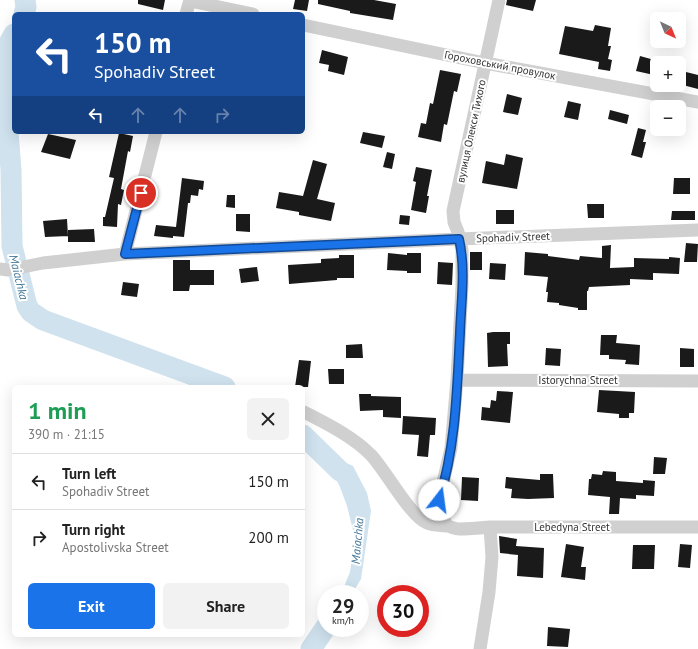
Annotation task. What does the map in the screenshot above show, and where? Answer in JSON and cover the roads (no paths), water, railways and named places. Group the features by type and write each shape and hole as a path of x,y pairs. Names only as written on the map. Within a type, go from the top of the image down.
{"street":[{"path":"187,12 190,0 244,12"},
{"name":"вулиця Олекси Тихого","path":"459,239 454,222 453,211 499,0"},
{"name":"Гороховський провулок","path":"305,25 486,64 698,102"},
{"path":"125,254 155,134"},
{"name":"Spohadiv Street","path":"4,269 65,260 125,254 698,230"},
{"path":"447,526 440,510 439,500 451,448 457,380 462,286 462,250 459,239"},
{"name":"Istorychna Street","path":"457,380 698,381"},
{"name":"Lebedyna Street","path":"305,413 335,428 360,445 386,474 415,514 425,523 435,526 447,526 458,529 490,527 698,527"},
{"path":"480,649 489,592 492,557 490,527"}],"water":[{"path":"319,452 353,466 367,493 371,511 361,579 357,585 345,585 350,572 355,538 347,506 332,471 320,459"}],"waterway":[{"name":"Maiachka","path":"25,0 26,7 25,12"},
{"name":"Maiachka","path":"12,38 4,57 5,93 11,170 12,246 27,306 31,312 43,320 220,385"},
{"name":"Maiachka","path":"305,437 340,471"},
{"name":"Maiachka","path":"311,649 319,637"}]}
